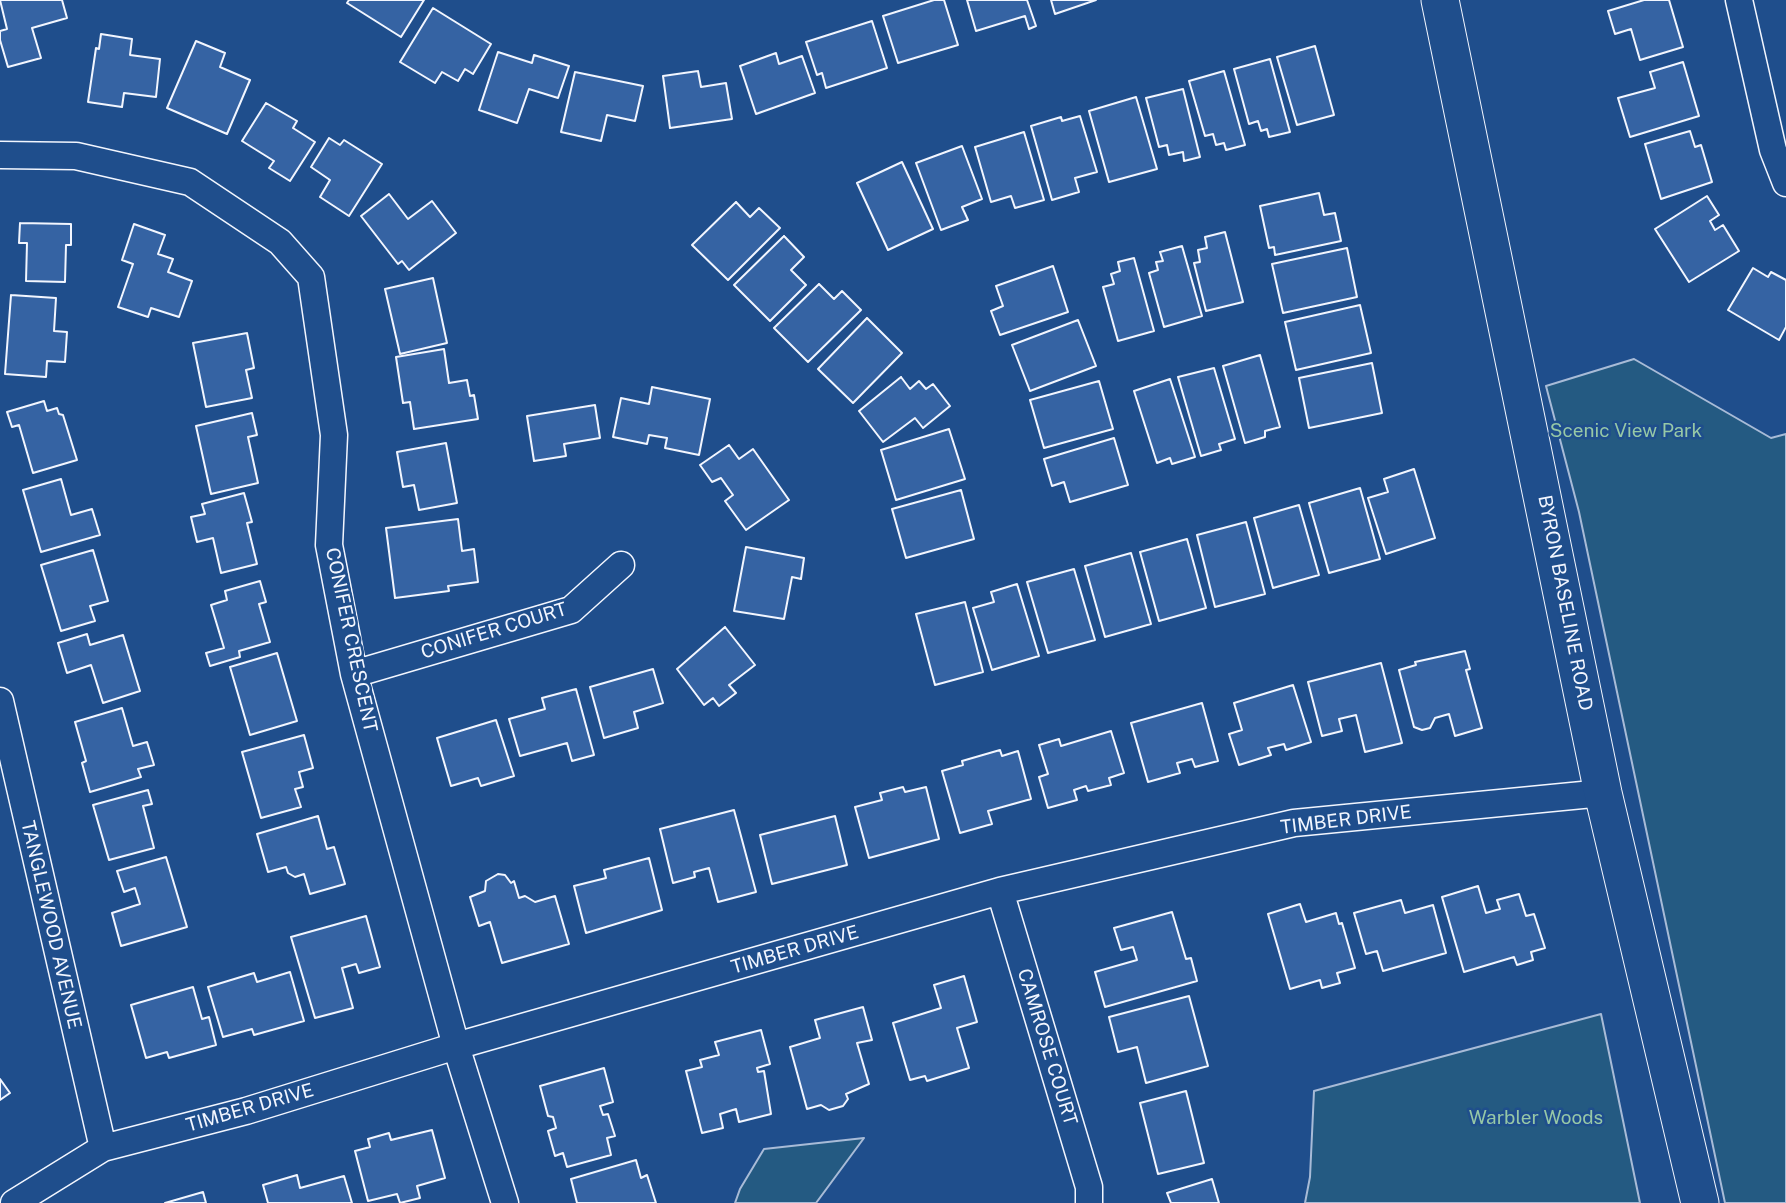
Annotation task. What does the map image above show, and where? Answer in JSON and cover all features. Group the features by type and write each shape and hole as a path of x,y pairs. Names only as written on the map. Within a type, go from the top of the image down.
{"main road":[{"name":"BYRON BASELINE ROAD","path":"1440,0 1602,793 1700,1203"}],"street":[{"path":"1739,0 1773,150 1786,183"},
{"name":"CONIFER CRESCENT","path":"0,155 76,156 190,182 280,242 310,277 334,435 328,545 354,674 456,1046 505,1203"},
{"name":"CONIFER COURT","path":"354,674 571,610 621,565"},
{"name":"TANGLEWOOD AVENUE","path":"0,701 9,792 103,1148"},
{"name":"TIMBER DRIVE","path":"14,1203 103,1148 246,1111 456,1046 1000,891 1294,823 1602,793"},
{"name":"CAMROSE COURT","path":"1000,891 1089,1187 1089,1203"}],"green space":[{"name":"Scenic View Park","path":"1634,359 1771,438 1786,434 1786,1203 1725,1203 1579,512 1546,386"},
{"name":"Warbler Woods","path":"1601,1014 1640,1203 1305,1203 1310,1177 1314,1091"},
{"path":"864,1138 816,1203 735,1203 740,1189 764,1149"}],"building":[{"path":"0,0 62,0 67,18 32,28 41,58 8,67 0,40 0,31 7,29"},
{"path":"349,0 424,0 401,37 347,3"},
{"path":"934,0 944,0 958,45 898,63 883,16"},
{"path":"967,0 1027,0 1036,26 1029,29 1025,16 976,31"},
{"path":"1051,0 1096,0 1055,14"},
{"path":"1644,0 1669,0 1683,47 1640,60 1631,29 1615,34 1608,11"},
{"path":"433,8 491,44 473,74 465,69 458,81 442,72 435,83 400,62"},
{"path":"872,21 887,68 826,88 822,73 817,75 806,42"},
{"path":"101,34 132,39 130,55 160,59 156,97 124,93 122,107 88,102 96,48 99,49"},
{"path":"196,41 225,53 220,67 250,80 227,134 167,108"},
{"path":"1315,46 1334,115 1297,125 1277,57"},
{"path":"498,52 532,63 534,55 569,66 558,98 529,89 517,123 479,110"},
{"path":"776,53 779,64 802,56 815,93 756,114 740,66"},
{"path":"1270,59 1290,132 1269,137 1267,129 1261,131 1258,121 1249,124 1234,69"},
{"path":"1683,62 1699,116 1630,137 1618,98 1655,88 1650,72"},
{"path":"698,71 701,87 726,83 732,119 670,128 663,76"},
{"path":"1224,71 1245,145 1226,150 1224,143 1216,145 1213,134 1205,136 1189,81"},
{"path":"575,72 643,86 635,121 607,115 601,141 561,132"},
{"path":"1183,89 1200,157 1184,161 1183,152 1169,155 1167,145 1159,147 1146,98"},
{"path":"1136,97 1157,169 1109,182 1089,111"},
{"path":"266,103 297,121 293,128 315,142 290,181 269,168 274,161 242,141"},
{"path":"1080,116 1097,172 1075,178 1079,192 1052,200 1031,126 1061,117 1062,121"},
{"path":"1690,131 1695,147 1701,145 1712,182 1661,199 1645,144"},
{"path":"1024,132 1044,200 1015,208 1011,196 991,202 975,147"},
{"path":"329,138 340,145 344,140 382,164 349,216 320,197 330,180 311,167"},
{"path":"962,146 982,199 962,207 968,220 941,230 916,163"},
{"path":"902,162 933,229 888,250 857,183"},
{"path":"1319,193 1324,215 1335,213 1341,241 1275,255 1274,247 1269,248 1260,206"},
{"path":"389,194 408,219 432,201 456,233 409,270 402,261 398,264 361,216"},
{"path":"1707,196 1719,215 1710,221 1715,230 1723,225 1739,251 1689,282 1655,229"},
{"path":"736,202 750,217 759,208 780,228 728,280 692,245"},
{"path":"20,223 71,224 71,245 66,245 65,282 26,281 27,243 19,243"},
{"path":"134,224 165,235 158,254 173,259 168,272 192,281 179,317 151,308 148,317 118,307 133,264 122,260"},
{"path":"1225,232 1243,302 1206,311 1194,263 1200,262 1198,250 1207,248 1205,237"},
{"path":"784,236 804,257 791,270 806,285 770,321 734,285"},
{"path":"1182,246 1202,316 1164,327 1149,273 1158,270 1156,262 1163,261 1160,252"},
{"path":"1347,248 1357,297 1283,313 1272,264"},
{"path":"1134,258 1154,331 1118,341 1103,287 1114,284 1111,274 1120,271 1118,262"},
{"path":"1053,266 1068,312 1000,335 991,311 1003,306 996,286"},
{"path":"1753,268 1768,277 1771,272 1786,280 1786,327 1779,340 1728,310"},
{"path":"433,278 447,343 400,354 385,289"},
{"path":"819,284 834,299 842,291 861,310 808,362 774,328"},
{"path":"11,295 56,298 54,331 67,332 65,362 47,361 46,377 5,374"},
{"path":"1360,305 1371,353 1296,370 1285,322"},
{"path":"867,318 902,353 853,403 818,369"},
{"path":"1078,320 1096,366 1030,391 1012,345"},
{"path":"247,333 254,368 246,370 252,398 206,407 193,343"},
{"path":"444,349 449,383 467,380 470,396 474,395 478,419 414,429 410,402 403,403 396,357"},
{"path":"1260,355 1280,427 1265,431 1265,437 1245,443 1223,366"},
{"path":"1372,363 1382,413 1309,428 1299,378"},
{"path":"1214,368 1235,439 1219,444 1221,450 1201,456 1178,377"},
{"path":"901,377 910,389 919,381 926,389 933,384 950,406 923,428 915,418 883,442 859,411"},
{"path":"1170,379 1195,457 1172,464 1170,458 1157,463 1134,391"},
{"path":"1099,381 1113,429 1044,448 1030,400"},
{"path":"652,387 710,399 699,455 665,448 667,438 649,435 647,444 613,437 621,398 649,404"},
{"path":"44,401 47,411 57,408 59,414 63,415 77,460 33,473 19,425 12,427 7,412"},
{"path":"595,405 600,438 564,444 566,456 534,461 527,416"},
{"path":"252,413 257,435 248,437 258,483 211,494 196,426"},
{"path":"949,429 965,479 896,500 881,450"},
{"path":"1114,438 1128,485 1070,502 1064,482 1052,486 1044,459"},
{"path":"446,443 457,503 419,510 414,485 403,487 397,452"},
{"path":"729,445 739,459 753,449 789,500 746,530 725,501 733,495 721,478 712,482 700,465"},
{"path":"1414,469 1435,538 1386,554 1368,498 1388,492 1384,479"},
{"path":"61,479 71,515 92,509 100,535 41,552 23,490"},
{"path":"1360,488 1380,559 1329,573 1309,503"},
{"path":"961,490 974,539 906,558 892,509"},
{"path":"244,493 252,522 247,523 257,564 221,573 213,538 197,542 191,517 205,514 202,504"},
{"path":"1299,505 1319,575 1273,588 1254,518"},
{"path":"458,519 462,551 474,549 478,582 448,586 449,591 395,598 386,528"},
{"path":"1246,522 1265,594 1215,607 1197,535"},
{"path":"1187,539 1206,608 1159,621 1140,552"},
{"path":"746,547 804,558 801,579 792,577 784,619 734,611"},
{"path":"93,550 108,601 90,606 95,621 61,631 41,565"},
{"path":"1131,553 1151,624 1105,637 1085,566"},
{"path":"1074,569 1095,640 1048,653 1027,582"},
{"path":"260,581 266,602 259,604 270,642 239,651 240,657 210,666 206,653 224,648 211,605 227,600 225,591"},
{"path":"1017,584 1039,656 992,670 973,608 994,602 991,592"},
{"path":"965,602 983,672 935,685 916,614"},
{"path":"725,627 755,665 729,685 736,693 719,706 713,698 704,705 677,669"},
{"path":"87,634 90,645 123,635 140,691 103,703 91,665 67,673 58,643"},
{"path":"1465,651 1470,669 1466,670 1482,728 1455,736 1449,714 1435,718 1430,728 1422,730 1414,727 1399,670 1416,665 1415,662"},
{"path":"277,653 297,721 250,735 230,667"},
{"path":"1381,663 1402,743 1365,752 1356,715 1339,719 1342,731 1322,736 1308,682"},
{"path":"653,669 663,703 634,712 638,728 604,738 590,687"},
{"path":"1293,685 1311,742 1286,750 1284,744 1268,748 1271,755 1239,765 1229,734 1242,730 1234,703"},
{"path":"576,689 594,755 572,761 567,743 520,756 509,719 545,709 542,698"},
{"path":"1202,703 1218,761 1195,767 1192,759 1177,763 1180,773 1148,782 1131,723"},
{"path":"122,708 133,746 147,742 154,765 138,769 141,777 90,792 82,763 86,761 75,722"},
{"path":"496,720 514,776 481,786 478,778 451,786 437,738"},
{"path":"1111,731 1124,773 1109,778 1111,785 1088,791 1086,786 1074,790 1077,800 1048,808 1039,777 1048,774 1039,745 1059,739 1061,746"},
{"path":"304,735 313,768 299,772 303,787 295,789 301,807 261,818 242,752"},
{"path":"1000,750 1002,756 1018,751 1031,799 988,811 992,824 960,833 942,771 963,765 962,761"},
{"path":"903,787 905,792 926,787 939,839 869,858 855,807 882,800 880,793"},
{"path":"148,790 152,804 143,806 154,848 109,860 93,805"},
{"path":"734,810 756,892 718,902 709,868 694,872 695,877 673,883 660,829"},
{"path":"318,816 327,849 334,847 345,884 310,894 304,874 295,877 288,873 286,867 268,872 257,834"},
{"path":"835,816 847,865 772,884 760,835"},
{"path":"166,857 187,927 121,946 112,913 140,904 135,888 124,892 117,871"},
{"path":"649,858 662,910 586,933 574,886 606,878 604,870"},
{"path":"498,874 505,875 511,883 514,881 519,898 525,896 535,902 555,896 569,944 502,963 490,922 479,926 470,897 485,891 486,881"},
{"path":"1478,886 1486,913 1500,909 1497,900 1519,894 1526,916 1534,914 1545,948 1531,952 1533,960 1517,965 1514,957 1464,972 1442,897"},
{"path":"1401,900 1405,913 1433,905 1446,953 1383,971 1377,951 1366,954 1354,913"},
{"path":"1300,904 1306,922 1336,913 1339,924 1342,923 1355,968 1337,973 1340,983 1322,988 1320,980 1290,989 1268,914"},
{"path":"1172,912 1186,959 1191,958 1197,981 1105,1007 1095,972 1137,960 1133,947 1121,950 1114,928"},
{"path":"366,916 380,967 359,973 356,964 342,968 353,1008 315,1018 291,937"},
{"path":"290,972 304,1021 254,1035 252,1029 223,1037 208,987 254,973 257,982"},
{"path":"964,976 977,1022 957,1028 969,1068 927,1081 925,1076 910,1080 893,1023 941,1008 934,985"},
{"path":"193,987 202,1019 209,1017 216,1045 169,1058 167,1052 146,1058 131,1005"},
{"path":"1189,996 1208,1066 1146,1083 1137,1047 1118,1052 1109,1017"},
{"path":"863,1007 872,1040 857,1043 869,1084 846,1094 848,1099 843,1106 829,1110 821,1105 807,1109 790,1047 820,1038 815,1020"},
{"path":"761,1030 770,1064 757,1068 758,1072 764,1071 771,1114 739,1122 736,1109 720,1114 723,1128 702,1133 686,1071 702,1067 700,1060 719,1055 715,1042"},
{"path":"604,1068 613,1102 600,1106 603,1115 608,1114 615,1136 607,1138 611,1155 567,1167 563,1153 555,1156 548,1131 556,1128 553,1117 548,1116 540,1086"},
{"path":"0,1079 10,1093 0,1100"},
{"path":"1186,1091 1204,1163 1158,1174 1140,1103"},
{"path":"432,1130 445,1178 417,1186 420,1198 400,1203 397,1194 368,1201 355,1151 370,1147 368,1139 389,1133 391,1140"},
{"path":"636,1160 641,1178 647,1175 656,1203 577,1203 571,1179"},
{"path":"297,1175 300,1188 344,1176 352,1203 268,1203 263,1185"},
{"path":"1212,1179 1219,1203 1171,1203 1167,1193"},
{"path":"203,1192 206,1203 165,1203"}]}
